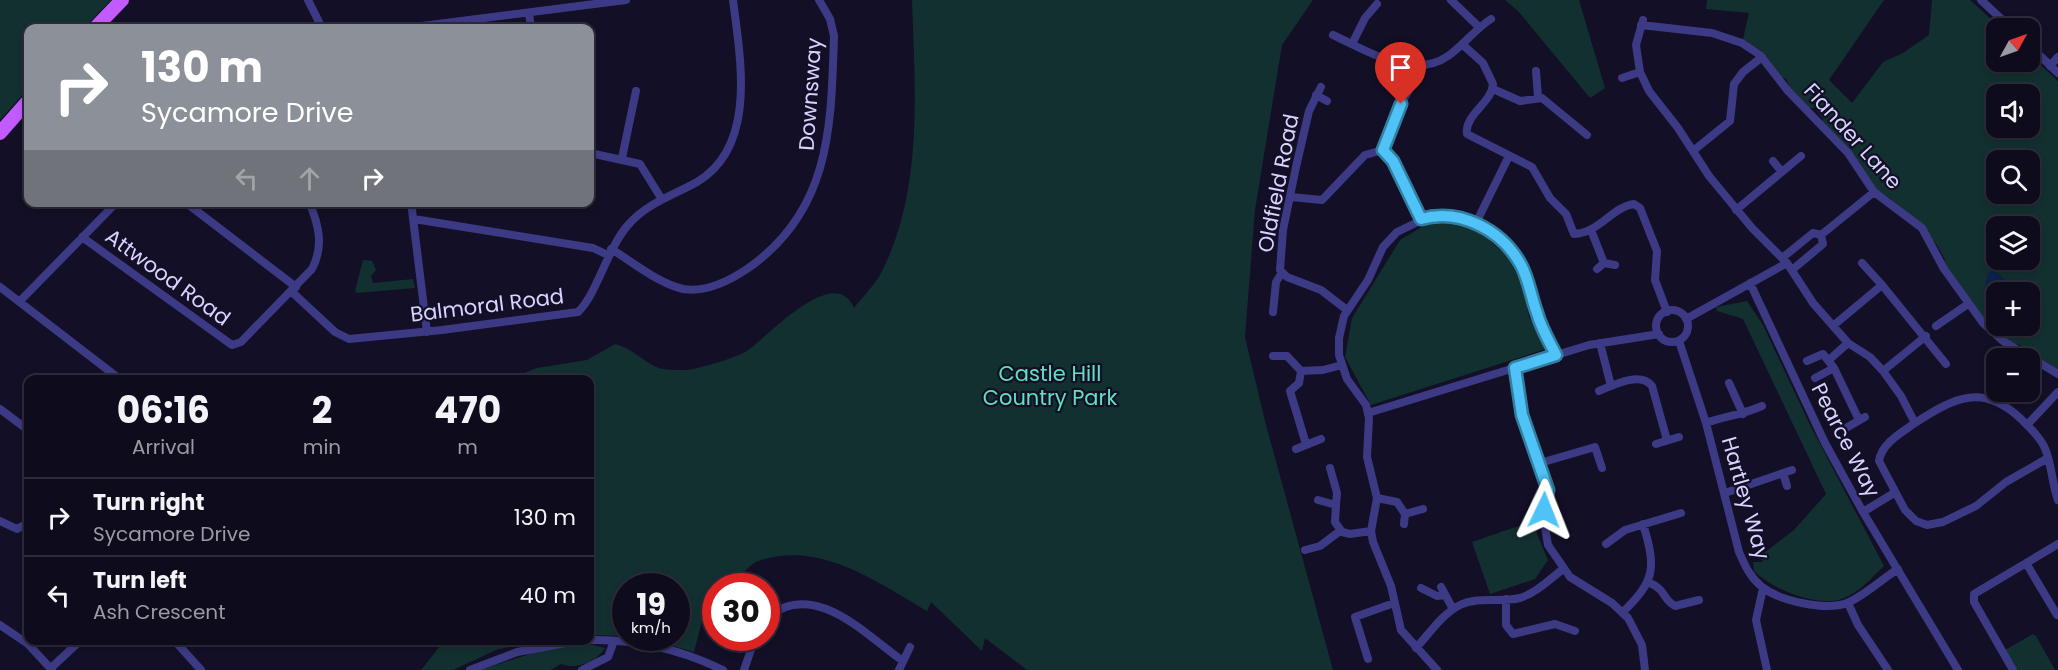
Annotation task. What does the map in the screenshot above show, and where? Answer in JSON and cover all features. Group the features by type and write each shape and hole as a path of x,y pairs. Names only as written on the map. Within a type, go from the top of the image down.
{"main road":[{"path":"102,24 122,0"},
{"path":"0,133 24,106"}],"street":[{"path":"308,0 320,24"},
{"path":"439,24 626,0"},
{"name":"Balmoral Road","path":"191,207 294,289 329,328 345,338 367,339 575,313 585,303 610,252 634,219 661,198 703,178 719,162 731,141 737,120 741,83 733,0"},
{"name":"Downsway","path":"414,219 610,252 674,286 690,290 716,285 745,270 771,250 788,232 812,193 827,142 834,36 830,19 819,0"},
{"path":"1451,0 1479,27"},
{"path":"1981,0 2000,18"},
{"path":"1352,44 1365,18 1377,3"},
{"path":"529,13 530,24"},
{"path":"1333,35 1388,61 1416,65 1438,62 1491,19"},
{"name":"Fiander Lane","path":"1640,72 1636,45 1642,22 1712,33 1742,43 1762,57 1788,91 1848,153 1874,192 1922,228 1944,269 1968,304 1995,335 2058,374"},
{"path":"1462,44 1487,69 1493,89 1520,101 1538,97 1550,103 1587,135"},
{"path":"2040,56 2058,73"},
{"path":"1693,151 1730,121 1734,84 1762,57"},
{"path":"2050,66 2058,57"},
{"path":"1383,150 1398,109 1412,85 1416,65"},
{"path":"1536,71 1538,97"},
{"path":"1622,78 1640,72 1649,91 1674,121 1736,210 1787,264 1813,303 1848,343 1870,357 1883,371 1901,396 1915,423"},
{"path":"1493,89 1466,131 1472,138 1534,169 1550,198 1566,214 1574,234 1591,230 1626,206 1634,204 1640,208 1657,251 1655,280 1667,312"},
{"path":"622,158 636,91"},
{"name":"Oldfield Road","path":"1327,101 1319,91 1308,115 1283,230 1281,274 1321,290 1347,310"},
{"path":"1291,197 1322,200 1365,155 1383,150"},
{"path":"1383,150 1393,161 1421,219"},
{"path":"594,154 622,158 640,164 661,198"},
{"path":"1476,223 1509,156"},
{"path":"1736,210 1801,156"},
{"path":"1773,161 1782,172"},
{"path":"1821,235 1874,192"},
{"path":"20,301 112,207"},
{"path":"294,289 312,269 320,246 319,231 311,207"},
{"path":"412,207 427,332"},
{"path":"1437,670 1401,630 1371,531 1377,498 1367,457 1368,413 1342,365 1338,343 1347,310 1368,280 1386,243 1401,229 1421,219 1441,215 1461,217 1476,223 1502,242 1518,260 1526,277 1537,315 1556,355"},
{"path":"1591,230 1601,266 1615,265"},
{"path":"1787,264 1813,233 1821,235"},
{"path":"1686,319 1823,244 1821,235"},
{"name":"Attwood Road","path":"82,237 232,345 241,342 294,289"},
{"path":"1862,263 1926,336 1946,364"},
{"path":"1273,312 1276,282 1281,274"},
{"name":"Pearce Way","path":"1750,284 1813,419 1863,512 1958,670"},
{"path":"1834,325 1882,285"},
{"path":"0,287 115,375"},
{"path":"1936,326 1968,304"},
{"path":"1667,312 1680,312 1686,319 1687,331 1679,340 1667,341 1659,334 1657,323 1667,312"},
{"path":"1368,413 1600,343 1659,334"},
{"path":"1883,371 1926,336"},
{"name":"Hartley Way","path":"1679,340 1706,423 1739,552 1747,571 1763,588 1810,606 1848,603 1898,569"},
{"path":"1600,343 1611,386"},
{"path":"1830,359 1848,343"},
{"path":"1807,361 1821,354 1830,359 1862,419 1846,428"},
{"path":"1273,356 1287,356 1301,371 1323,370 1342,365"},
{"path":"1515,368 1522,415 1540,463 1548,494 1543,515 1545,535 1551,551 1563,569 1579,584 1623,612 1639,637 1645,670"},
{"path":"1815,378 1834,368"},
{"path":"1301,371 1299,383 1285,392 1306,444"},
{"path":"1599,391 1639,379 1647,381 1652,386 1667,440"},
{"path":"1729,383 1743,414"},
{"path":"2027,425 2058,393"},
{"path":"2048,458 2006,482 1976,506 1935,524 1923,525 1916,521 1894,493 1880,466 1881,454 1888,444 1915,423 1964,396 1979,396 1996,401 2027,425 2044,446 2048,458 2058,500"},
{"path":"1706,423 1743,414 1762,406"},
{"path":"0,409 24,427"},
{"path":"1656,444 1679,437"},
{"path":"1296,449 1321,439"},
{"path":"1540,463 1596,447 1602,468"},
{"path":"1330,468 1337,493 1335,522 1340,531 1350,534 1371,531"},
{"path":"1725,493 1792,470"},
{"path":"1783,473 1787,486"},
{"path":"1863,512 1894,493"},
{"path":"1377,498 1395,500 1405,514 1404,524"},
{"path":"1318,500 1336,505"},
{"path":"1405,514 1423,509"},
{"path":"1606,544 1620,532 1682,513"},
{"path":"0,521 17,529 24,525"},
{"path":"1623,612 1648,582 1653,558 1642,524"},
{"path":"1305,550 1320,546 1340,531"},
{"path":"2012,670 1974,599 1977,590 2058,544"},
{"path":"2026,563 2057,615"},
{"path":"1416,648 1453,609 1468,602 1506,599 1532,593 1563,569"},
{"path":"1648,582 1663,590 1668,601 1675,606 1699,600"},
{"path":"1421,588 1437,596 1443,591 1453,609"},
{"path":"1763,588 1756,620 1767,670"},
{"path":"1506,599 1506,625 1513,634 1555,624 1575,631"},
{"path":"1368,659 1351,619 1394,603"},
{"path":"1848,603 1858,625 1888,670"},
{"path":"780,609 800,604 830,609 901,666 910,647"},
{"path":"0,625 24,641"},
{"path":"594,640 612,641"},
{"path":"29,645 51,669 76,645"},
{"path":"178,645 201,670"},
{"path":"470,670 497,658 548,645"},
{"path":"582,670 608,657 612,646"},
{"path":"671,651 700,666 723,670"},
{"path":"744,670 751,651"}],"green space":[{"path":"0,0 111,0 88,24 24,24 24,93 0,120"},
{"name":"Castle Hill Country Park","path":"912,0 1313,0 1282,45 1255,210 1245,337 1265,421 1333,670 1027,670 985,638 982,651 931,602 927,611 847,567 804,556 781,556 758,561 744,573 702,573 702,621 694,652 690,651 690,573 612,573 612,636 594,635 594,375 519,375 537,368 587,360 615,344 659,368 692,369 747,351 785,319 817,298 832,293 845,296 854,308 881,273 897,236 911,170 915,102"},
{"path":"1505,0 1579,0 1605,88 1590,98 1518,11"},
{"path":"1707,0 1884,0 1829,80 1852,103 1883,62 1903,53 1929,35 1932,0 1970,0 1990,18 1986,18 1986,72 2040,72 2040,64 2058,81 2058,370 2040,359 2040,348 2023,348 2002,336 2040,336 2040,282 1986,282 1985,322 1943,264 1945,260 1940,250 1927,232 1885,195 1881,195 1823,123 1823,119 1815,108 1810,108 1793,93 1786,79 1762,51 1743,39 1749,13 1706,9"},
{"path":"1442,221 1473,227 1508,256 1523,287 1529,317 1546,349 1371,405 1345,357 1352,318 1400,240 1425,225"},
{"path":"363,260 372,261 376,270 371,276 373,283 413,279 415,288 357,293 355,291"},
{"path":"1747,301 1763,325 1810,425 1884,566 1861,588 1844,598 1834,601 1809,599 1772,584 1754,571 1753,562 1763,562 1760,556 1794,530 1826,494 1743,319 1717,311 1716,307"},
{"path":"1536,520 1537,534 1548,560 1535,579 1490,594 1472,542"},
{"path":"2033,634 2055,670 2018,670 2005,650"},
{"path":"441,645 517,645 496,650 453,670 421,670"},
{"path":"582,645 605,648 597,657 585,664 567,666 561,664 551,670 480,670 539,651"}],"water":[{"path":"1992,271 1999,274 2005,282 1986,282 1986,288 1985,286 1988,273"}],"route":[{"path":"1401,104 1383,150 1393,161 1404,185 1411,194 1421,219 1441,215 1467,219 1482,227 1514,254 1529,285 1537,315 1556,355 1515,368 1522,415 1548,490 1544,510"}]}
